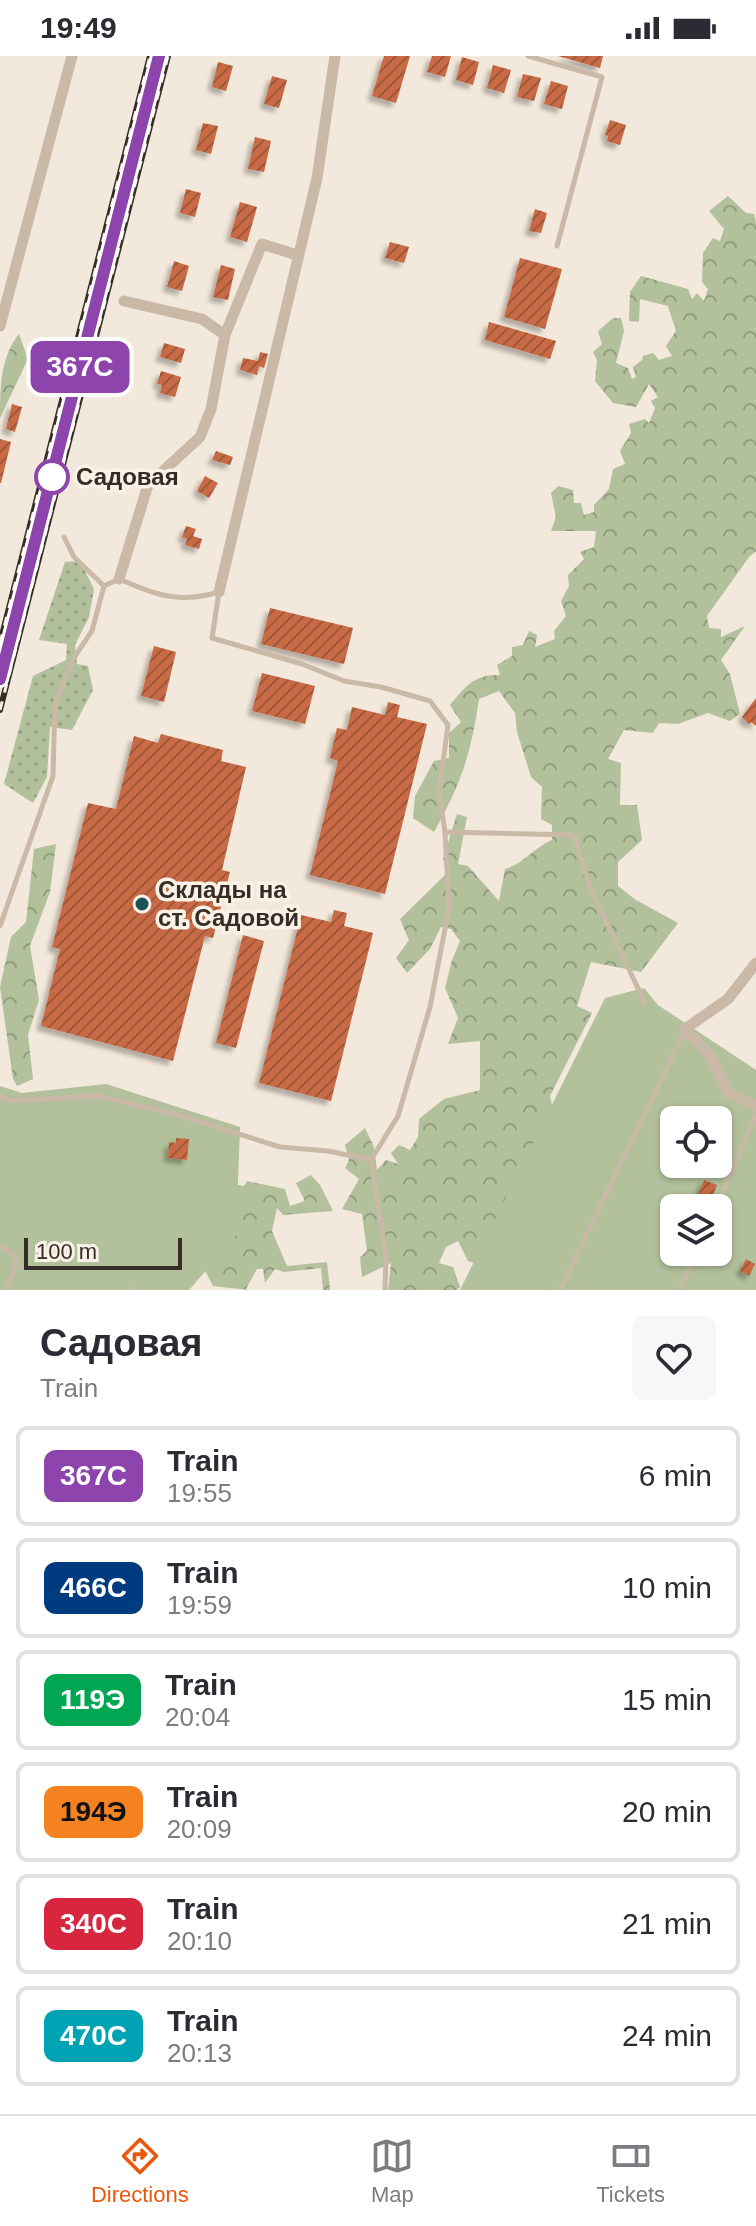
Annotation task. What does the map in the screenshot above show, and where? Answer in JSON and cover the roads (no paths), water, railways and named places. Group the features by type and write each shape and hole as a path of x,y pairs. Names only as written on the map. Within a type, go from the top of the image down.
{"street":[{"path":"0,326 72,56"},
{"path":"219,592 317,178 335,56"},
{"path":"119,579 148,485 200,437 211,409 225,335 262,244 297,255"},
{"path":"124,301 202,319 225,335"},
{"path":"756,963 728,999 685,1029 711,1057 728,1093 756,1106"}],"lane":[{"path":"528,56 602,77 557,246"},
{"path":"64,537 74,557 104,586"},
{"path":"104,586 119,579 151,593 176,598 196,599 219,592 212,638 302,664 344,681 381,687 430,701 448,725 439,792 445,832 449,908 430,1007 398,1116 371,1160 386,1256 385,1290"},
{"path":"0,926 53,776 55,703 73,659 92,631 104,586"},
{"path":"445,832 574,835 591,890 645,1003"},
{"path":"560,1290 685,1029"},
{"path":"0,1096 10,1101 98,1096 175,1114 280,1147 328,1151 371,1160"},
{"path":"722,1194 756,1115"},
{"path":"0,1247 13,1254 16,1262 7,1290"},
{"path":"680,1290 690,1266"}],"railway":[{"path":"0,643 150,56"},
{"path":"0,710 168,56"}],"train":[{"name":"367С","path":"0,679 159,56"}],"place":[{"name":"Садовая","path":"52,477"},
{"name":"Склады на ст. Садовой","path":"142,904"}]}
